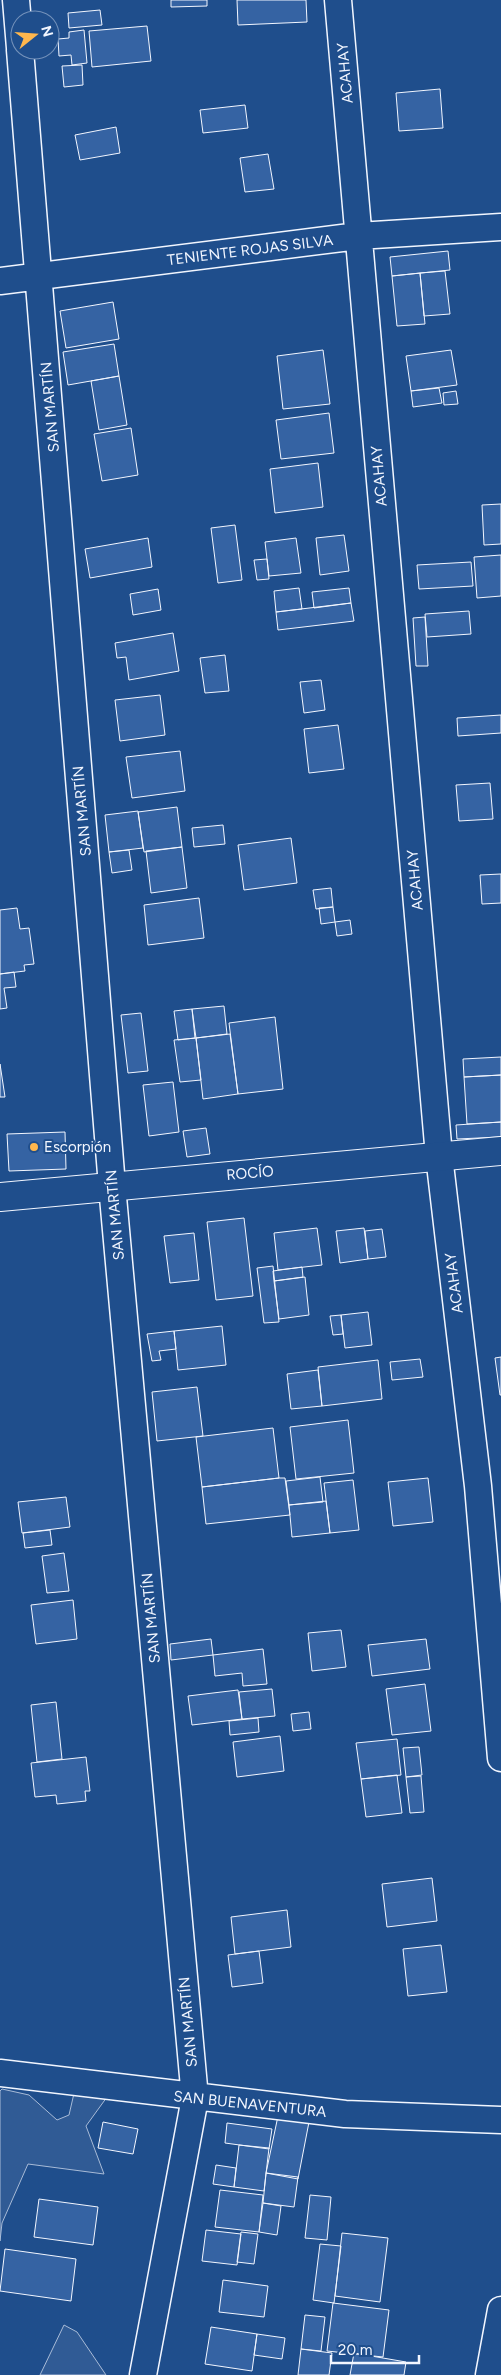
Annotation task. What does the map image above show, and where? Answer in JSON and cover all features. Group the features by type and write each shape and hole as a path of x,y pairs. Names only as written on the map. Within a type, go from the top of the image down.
{"main road":[{"name":"ROCÍO","path":"0,1196 501,1151"}],"street":[{"name":"ACAHAY","path":"338,0 439,1156 490,1484 501,1758"},
{"name":"SAN MARTÍN","path":"21,60 112,1186 195,2098 143,2375"},
{"name":"TENIENTE ROJAS SILVA","path":"0,281 358,236 501,227"},
{"name":"SAN BUENAVENTURA","path":"0,2073 195,2098 345,2114 501,2120"},
{"path":"490,2375 501,2310"}],"shaded area":[{"path":"2,2089 29,2095 57,2120 69,2115 75,2089 107,2097 86,2126 104,2174 28,2164 2,2223 0,2241 0,2091"},
{"path":"64,2325 77,2332 106,2375 40,2375"}],"building":[{"path":"171,0 207,0 207,6 171,7"},
{"path":"237,0 306,0 307,22 238,25"},
{"path":"100,10 102,25 69,28 68,13"},
{"path":"147,26 151,61 92,67 89,31"},
{"path":"84,30 87,63 72,65 71,55 60,56 60,39 69,38 69,32"},
{"path":"82,65 83,85 64,87 62,66"},
{"path":"440,89 443,128 399,131 396,93"},
{"path":"245,105 248,128 203,133 200,110"},
{"path":"116,127 120,153 80,160 75,135"},
{"path":"268,154 274,189 245,192 240,158"},
{"path":"448,251 450,270 392,276 390,257"},
{"path":"445,271 450,314 424,316 420,273"},
{"path":"420,273 425,324 397,326 392,276"},
{"path":"113,302 119,339 66,348 60,311"},
{"path":"114,344 119,376 68,385 63,352"},
{"path":"323,350 330,404 283,409 277,356"},
{"path":"451,350 457,385 411,391 406,356"},
{"path":"119,376 127,425 99,430 91,381"},
{"path":"439,388 442,403 413,407 411,391"},
{"path":"456,391 458,404 444,405 443,393"},
{"path":"329,413 334,453 281,459 276,420"},
{"path":"131,428 138,475 102,481 94,434"},
{"path":"318,463 323,507 275,513 270,469"},
{"path":"501,504 501,544 484,545 482,505"},
{"path":"235,525 242,580 218,583 211,528"},
{"path":"344,535 349,571 320,575 316,538"},
{"path":"148,538 152,567 90,578 85,549"},
{"path":"296,538 301,573 269,576 265,542"},
{"path":"501,555 501,596 477,598 474,557"},
{"path":"267,559 269,579 257,580 254,560"},
{"path":"471,562 473,586 419,589 417,565"},
{"path":"299,588 302,609 276,612 274,591"},
{"path":"349,588 351,603 314,608 312,592"},
{"path":"158,589 161,610 133,615 130,594"},
{"path":"351,603 354,621 278,630 276,612"},
{"path":"469,611 471,634 427,637 425,614"},
{"path":"425,617 428,666 416,666 413,618"},
{"path":"173,633 179,671 129,680 126,657 117,658 115,643"},
{"path":"225,655 229,691 205,693 200,658"},
{"path":"321,680 325,710 304,713 300,682"},
{"path":"160,695 165,735 120,741 115,700"},
{"path":"501,715 501,733 458,736 457,718"},
{"path":"338,725 344,769 309,773 304,729"},
{"path":"180,751 185,791 132,798 126,757"},
{"path":"490,783 493,819 459,821 456,785"},
{"path":"177,807 182,847 144,852 138,812"},
{"path":"138,811 143,848 109,852 105,815"},
{"path":"223,825 225,844 194,847 192,828"},
{"path":"291,838 297,883 244,890 238,845"},
{"path":"182,847 187,888 151,893 146,851"},
{"path":"129,850 132,870 112,873 109,852"},
{"path":"501,874 501,903 482,904 480,875"},
{"path":"331,888 333,907 316,909 313,890"},
{"path":"199,898 204,938 148,945 144,905"},
{"path":"333,907 335,922 321,924 319,908"},
{"path":"17,908 20,929 29,928 34,964 24,965 25,971 0,974 0,910"},
{"path":"350,920 352,934 337,936 335,922"},
{"path":"14,972 16,987 4,988 7,1008 0,1009 0,974"},
{"path":"224,1006 227,1034 196,1038 192,1009"},
{"path":"192,1009 195,1038 178,1040 174,1011"},
{"path":"141,1013 148,1071 128,1073 121,1015"},
{"path":"275,1017 283,1089 238,1094 229,1023"},
{"path":"230,1034 238,1094 203,1099 196,1038"},
{"path":"196,1038 201,1080 180,1082 174,1040"},
{"path":"501,1057 501,1075 464,1077 463,1059"},
{"path":"0,1064 5,1097 0,1097"},
{"path":"501,1075 501,1122 467,1124 464,1077"},
{"path":"173,1082 179,1132 149,1136 143,1085"},
{"path":"501,1122 501,1137 457,1139 456,1125"},
{"path":"206,1128 210,1154 187,1157 183,1131"},
{"path":"65,1132 66,1169 9,1171 7,1134"},
{"path":"244,1218 253,1296 216,1300 207,1222"},
{"path":"317,1228 322,1265 278,1270 274,1233"},
{"path":"364,1228 368,1259 340,1263 336,1231"},
{"path":"382,1229 386,1257 368,1259 365,1231"},
{"path":"194,1233 199,1280 170,1283 164,1236"},
{"path":"273,1266 279,1322 264,1323 257,1268"},
{"path":"302,1267 303,1277 274,1281 273,1271"},
{"path":"305,1277 309,1315 279,1319 274,1281"},
{"path":"368,1312 372,1345 345,1348 341,1315"},
{"path":"341,1315 343,1334 333,1335 330,1316"},
{"path":"222,1326 226,1365 178,1370 174,1331"},
{"path":"174,1331 176,1349 159,1351 161,1360 152,1361 147,1334"},
{"path":"501,1357 501,1395 500,1395 495,1358"},
{"path":"420,1359 423,1377 392,1380 390,1362"},
{"path":"378,1360 382,1399 322,1406 318,1367"},
{"path":"318,1370 322,1406 291,1409 287,1374"},
{"path":"197,1387 203,1436 157,1441 152,1392"},
{"path":"348,1420 354,1473 296,1479 290,1427"},
{"path":"273,1428 279,1478 202,1487 196,1437"},
{"path":"320,1477 323,1502 289,1505 286,1481"},
{"path":"285,1478 290,1515 206,1524 202,1487"},
{"path":"428,1478 433,1522 393,1526 388,1482"},
{"path":"353,1480 359,1530 330,1533 324,1483"},
{"path":"66,1497 70,1527 22,1533 18,1502"},
{"path":"326,1501 330,1533 292,1537 289,1505"},
{"path":"50,1530 52,1545 25,1548 23,1533"},
{"path":"64,1553 69,1591 47,1593 42,1556"},
{"path":"73,1600 77,1639 36,1644 31,1605"},
{"path":"341,1630 346,1667 312,1671 308,1633"},
{"path":"211,1639 213,1655 171,1660 170,1644"},
{"path":"426,1639 430,1669 372,1676 368,1645"},
{"path":"263,1649 267,1684 243,1686 242,1673 215,1676 213,1655"},
{"path":"425,1684 431,1731 392,1735 386,1689"},
{"path":"272,1689 275,1716 242,1719 239,1692"},
{"path":"238,1690 242,1719 192,1725 188,1696"},
{"path":"56,1702 62,1759 37,1762 31,1705"},
{"path":"309,1712 311,1729 293,1731 291,1714"},
{"path":"258,1718 259,1732 230,1735 229,1721"},
{"path":"280,1736 284,1771 237,1777 233,1742"},
{"path":"397,1739 401,1775 361,1779 356,1743"},
{"path":"419,1747 422,1775 406,1777 403,1748"},
{"path":"86,1757 90,1791 85,1791 86,1801 57,1804 56,1795 35,1797 31,1763"},
{"path":"397,1775 402,1813 366,1817 361,1779"},
{"path":"421,1776 424,1812 410,1813 406,1777"},
{"path":"432,1878 437,1921 387,1927 382,1884"},
{"path":"287,1910 291,1947 235,1954 231,1917"},
{"path":"441,1945 447,1992 408,1996 403,1949"},
{"path":"259,1951 263,1983 232,1987 228,1955"},
{"path":"278,2116 309,2122 298,2179 266,2173"},
{"path":"103,2122 138,2129 133,2154 98,2148"},
{"path":"227,2123 272,2129 269,2149 225,2143"},
{"path":"239,2145 269,2148 264,2191 234,2187"},
{"path":"216,2165 236,2168 234,2187 213,2184"},
{"path":"266,2173 298,2177 294,2207 263,2203"},
{"path":"220,2190 263,2195 259,2232 215,2227"},
{"path":"310,2195 331,2197 327,2240 305,2238"},
{"path":"39,2199 98,2207 93,2245 34,2237"},
{"path":"263,2203 281,2206 277,2235 259,2232"},
{"path":"206,2230 241,2234 237,2265 202,2261"},
{"path":"241,2232 258,2234 254,2264 237,2262"},
{"path":"342,2233 388,2238 380,2302 335,2296"},
{"path":"320,2244 341,2246 334,2303 313,2300"},
{"path":"5,2249 76,2259 71,2301 0,2291"},
{"path":"223,2280 268,2286 264,2317 219,2312"},
{"path":"333,2303 389,2310 383,2357 327,2351"},
{"path":"305,2315 325,2317 321,2351 301,2349"},
{"path":"211,2327 257,2334 252,2371 205,2364"},
{"path":"257,2334 285,2338 282,2359 254,2355"},
{"path":"301,2349 332,2353 329,2375 298,2375"},
{"path":"354,2353 406,2362 404,2375 350,2375"}],"place":[{"name":"Escorpión","path":"34,1147"}]}
